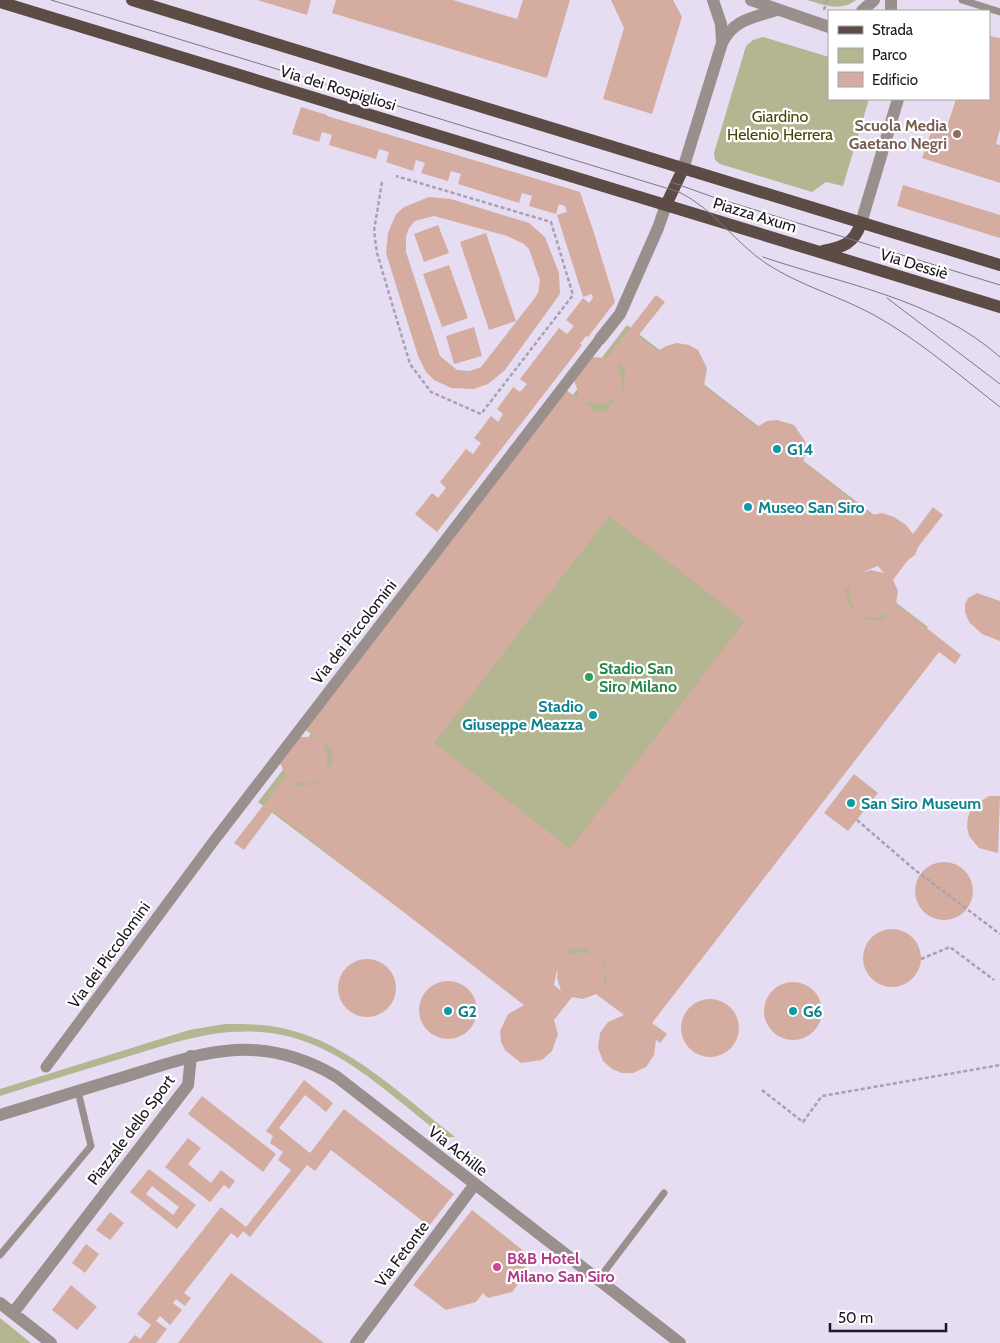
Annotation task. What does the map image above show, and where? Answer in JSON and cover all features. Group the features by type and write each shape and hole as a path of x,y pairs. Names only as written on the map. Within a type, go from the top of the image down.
{"main road":[{"name":"Via dei Rospigliosi","path":"132,0 683,168"},
{"name":"Via dei Rospigliosi","path":"0,2 666,205"},
{"path":"666,205 683,168"},
{"name":"Piazza Axum","path":"666,205 818,251 842,248 857,235 861,223 683,168"},
{"name":"Via Dessiè","path":"861,223 1000,266"},
{"name":"Via Dessiè","path":"818,251 1000,307"}],"street":[{"path":"713,0 720,24 722,43"},
{"path":"751,0 828,27"},
{"path":"863,10 874,0"},
{"path":"683,168 722,43 734,25 776,10"},
{"name":"Piazza Axum","path":"861,223 898,100"},
{"name":"Via dei Piccolomini","path":"46,1067 213,842 620,314 658,228 666,205"},
{"name":"Via Achille","path":"191,1056 224,1050 257,1049 287,1054 314,1064 337,1077 680,1343"},
{"name":"Piazzale dello Sport","path":"0,1115 191,1056 188,1085 13,1313"},
{"name":"Via Fetonte","path":"356,1343 475,1184"},
{"path":"0,1303 51,1343"}],"lane":[{"path":"962,0 1000,12"},
{"name":"Piazzale dello Sport","path":"0,1255 91,1146 78,1091"},
{"path":"598,1280 664,1193"}],"path":[{"path":"824,10 827,0"},
{"path":"382,182 374,231 377,253 410,364 431,392 481,414 573,295 551,222 396,176"},
{"path":"857,820 916,870 1000,934"},
{"path":"921,959 950,946 994,980"},
{"path":"762,1090 803,1122 822,1096 1000,1065"}],"green space":[{"path":"807,0 856,0 850,4 838,7"},
{"name":"Giardino Helenio Herrera","path":"763,37 828,57 828,100 869,100 843,186 826,182 812,192 720,164 715,160 714,153 746,46 753,40"},
{"name":"Stadio Giuseppe Meazza","path":"627,325 896,532 861,576 928,627 630,1016 562,964 530,1007 258,802"},
{"path":"225,1024 278,1027 310,1036 333,1047 354,1059 396,1089 455,1137 445,1137 374,1081 329,1052 302,1040 250,1031 224,1033 173,1043 0,1096 0,1089 189,1030"},
{"path":"0,1318 31,1343 0,1343"}],"building":[{"path":"257,0 311,0 307,15"},
{"path":"336,0 453,0 517,19 523,0 570,0 547,78 332,13"},
{"path":"611,0 673,0 682,17 652,114 603,99 624,28"},
{"name":"Scuola Media Gaetano Negri","path":"990,36 1000,38 1000,129 996,144 1000,145 1000,183 922,158 935,121 948,124 956,100 990,100"},
{"path":"301,107 580,192 594,233 615,302 588,337 586,336 580,344 582,345 437,532 415,514 432,493 438,498 446,488 440,482 466,449 473,454 481,443 474,438 491,416 498,422 503,414 497,409 513,387 520,392 527,384 520,379 559,328 567,334 574,326 566,320 583,298 589,303 593,298 592,294 583,297 557,215 567,212 565,206 559,204 556,214 529,206 532,196 522,193 519,203 458,184 461,174 451,171 448,181 421,173 425,163 416,160 413,171 386,162 389,152 379,149 376,159 329,145 332,135 322,132 319,142 292,134"},
{"path":"903,185 1000,215 1000,238 897,206"},
{"path":"429,197 451,199 529,223 545,237 559,273 560,294 505,370 488,384 474,389 451,388 434,380 426,372 418,356 386,253 388,233 396,214 404,207","holes":["434,216 507,236 524,244 529,249 540,280 538,293 481,367 470,371 457,370 440,356 406,252 406,237 409,228 415,221"]},
{"path":"438,225 449,253 424,262 414,234"},
{"path":"486,233 516,321 489,330 460,242"},
{"path":"449,265 468,318 442,327 423,274"},
{"name":"Stadio Giuseppe Meazza","path":"656,295 665,302 638,336 658,351 666,346 677,343 689,345 698,350 707,368 704,386 757,427 767,421 777,420 794,425 805,441 806,452 803,462 872,515 882,513 894,517 906,525 913,534 933,507 943,515 918,547 915,555 908,560 893,580 898,591 896,604 961,655 955,664 939,652 652,1023 667,1034 660,1043 656,1040 654,1055 646,1067 633,1073 622,1073 612,1069 603,1061 598,1048 600,1033 608,1022 624,1015 596,994 583,999 572,997 554,1020 558,1034 552,1051 542,1060 521,1063 505,1050 501,1042 500,1031 508,1014 524,1005 273,811 244,850 234,843 286,776 280,763 298,737 315,737 303,728 565,389 577,398 579,395 574,380 592,357 607,358","holes":["617,363 625,369 624,389 621,392 621,377","612,399 614,401 606,411 596,412 586,404 588,402 603,404","609,516 745,621 570,849 434,743","878,566 884,573 871,570 857,574","850,584 850,597 855,610 849,606 845,591","889,613 885,620 867,620 864,617 876,618","325,744 332,750 333,763 326,772 328,757 323,746","318,780 318,782 300,787 296,784 290,789 295,782 306,784","586,948 590,954 581,952 565,956 570,949","601,959 604,962 607,981 604,985 605,972","558,965 557,978 561,991 554,985"]},
{"path":"474,327 482,356 454,364 446,336"},
{"path":"977,593 1000,601 1000,641 982,634 969,622 965,612 965,604 968,598"},
{"name":"San Siro Museum","path":"854,774 878,793 848,831 824,813"},
{"path":"989,796 1000,796 998,853 979,848 969,836 967,827 972,807"},
{"path":"944,862 955,864 968,875 973,891 971,902 960,915 944,920 933,918 920,907 915,891 917,880 928,867"},
{"path":"892,929 903,931 916,942 921,958 919,969 908,982 892,987 881,985 868,974 863,958 865,947 876,934"},
{"path":"367,959 378,961 391,972 396,988 394,999 383,1012 367,1017 356,1015 343,1004 338,988 340,977 351,964"},
{"name":"G2","path":"448,981 459,983 472,994 477,1010 475,1021 464,1034 448,1039 437,1037 424,1026 419,1010 421,999 432,986"},
{"name":"G6","path":"793,982 804,984 817,995 822,1011 820,1022 809,1035 793,1040 782,1038 769,1027 764,1011 766,1000 777,987"},
{"path":"710,999 721,1001 734,1012 739,1028 737,1039 726,1052 710,1057 699,1055 686,1044 681,1028 683,1017 694,1004"},
{"path":"304,1080 333,1103 326,1112 305,1095 279,1128 310,1153 344,1109 454,1194 429,1226 331,1150 315,1171 307,1165 250,1237 243,1231 238,1238 231,1233 184,1293 191,1298 185,1306 176,1299 173,1303 182,1310 170,1325 160,1316 156,1321 167,1329 156,1343 128,1343 135,1335 140,1339 151,1325 137,1314 221,1207 246,1227 291,1170 278,1160 283,1152 270,1143 273,1136 266,1131"},
{"path":"202,1096 276,1154 263,1172 188,1114"},
{"path":"188,1138 201,1148 188,1164 211,1183 221,1170 235,1181 229,1189 224,1185 210,1202 165,1167"},
{"path":"149,1169 196,1205 177,1229 130,1192","holes":["152,1186 179,1207 173,1215 146,1194"]},
{"path":"472,1210 525,1252 526,1274 512,1292 488,1298 483,1293 476,1302 446,1310 413,1285"},
{"path":"110,1212 124,1223 110,1240 96,1230"},
{"path":"86,1244 99,1254 85,1273 72,1263"},
{"path":"231,1273 324,1343 178,1343"},
{"path":"71,1285 97,1307 77,1330 52,1310"}],"tram line":[{"path":"51,0 679,192 703,207 755,256 793,279 861,308 891,325 939,358 1000,407"},
{"path":"671,182 713,197 1000,285"},
{"path":"763,257 887,295 917,307 946,320 974,337 1000,357"},
{"path":"887,298 1000,384"}],"place":[{"name":"Scuola Media Gaetano Negri","path":"957,134"},
{"name":"G14","path":"777,449"},
{"name":"Museo San Siro","path":"748,507"},
{"name":"Stadio San Siro Milano","path":"589,677"},
{"name":"Stadio Giuseppe Meazza","path":"593,715"},
{"name":"San Siro Museum","path":"851,803"},
{"name":"G2","path":"448,1011"},
{"name":"G6","path":"793,1011"},
{"name":"B&B Hotel Milano San Siro","path":"497,1267"}]}
